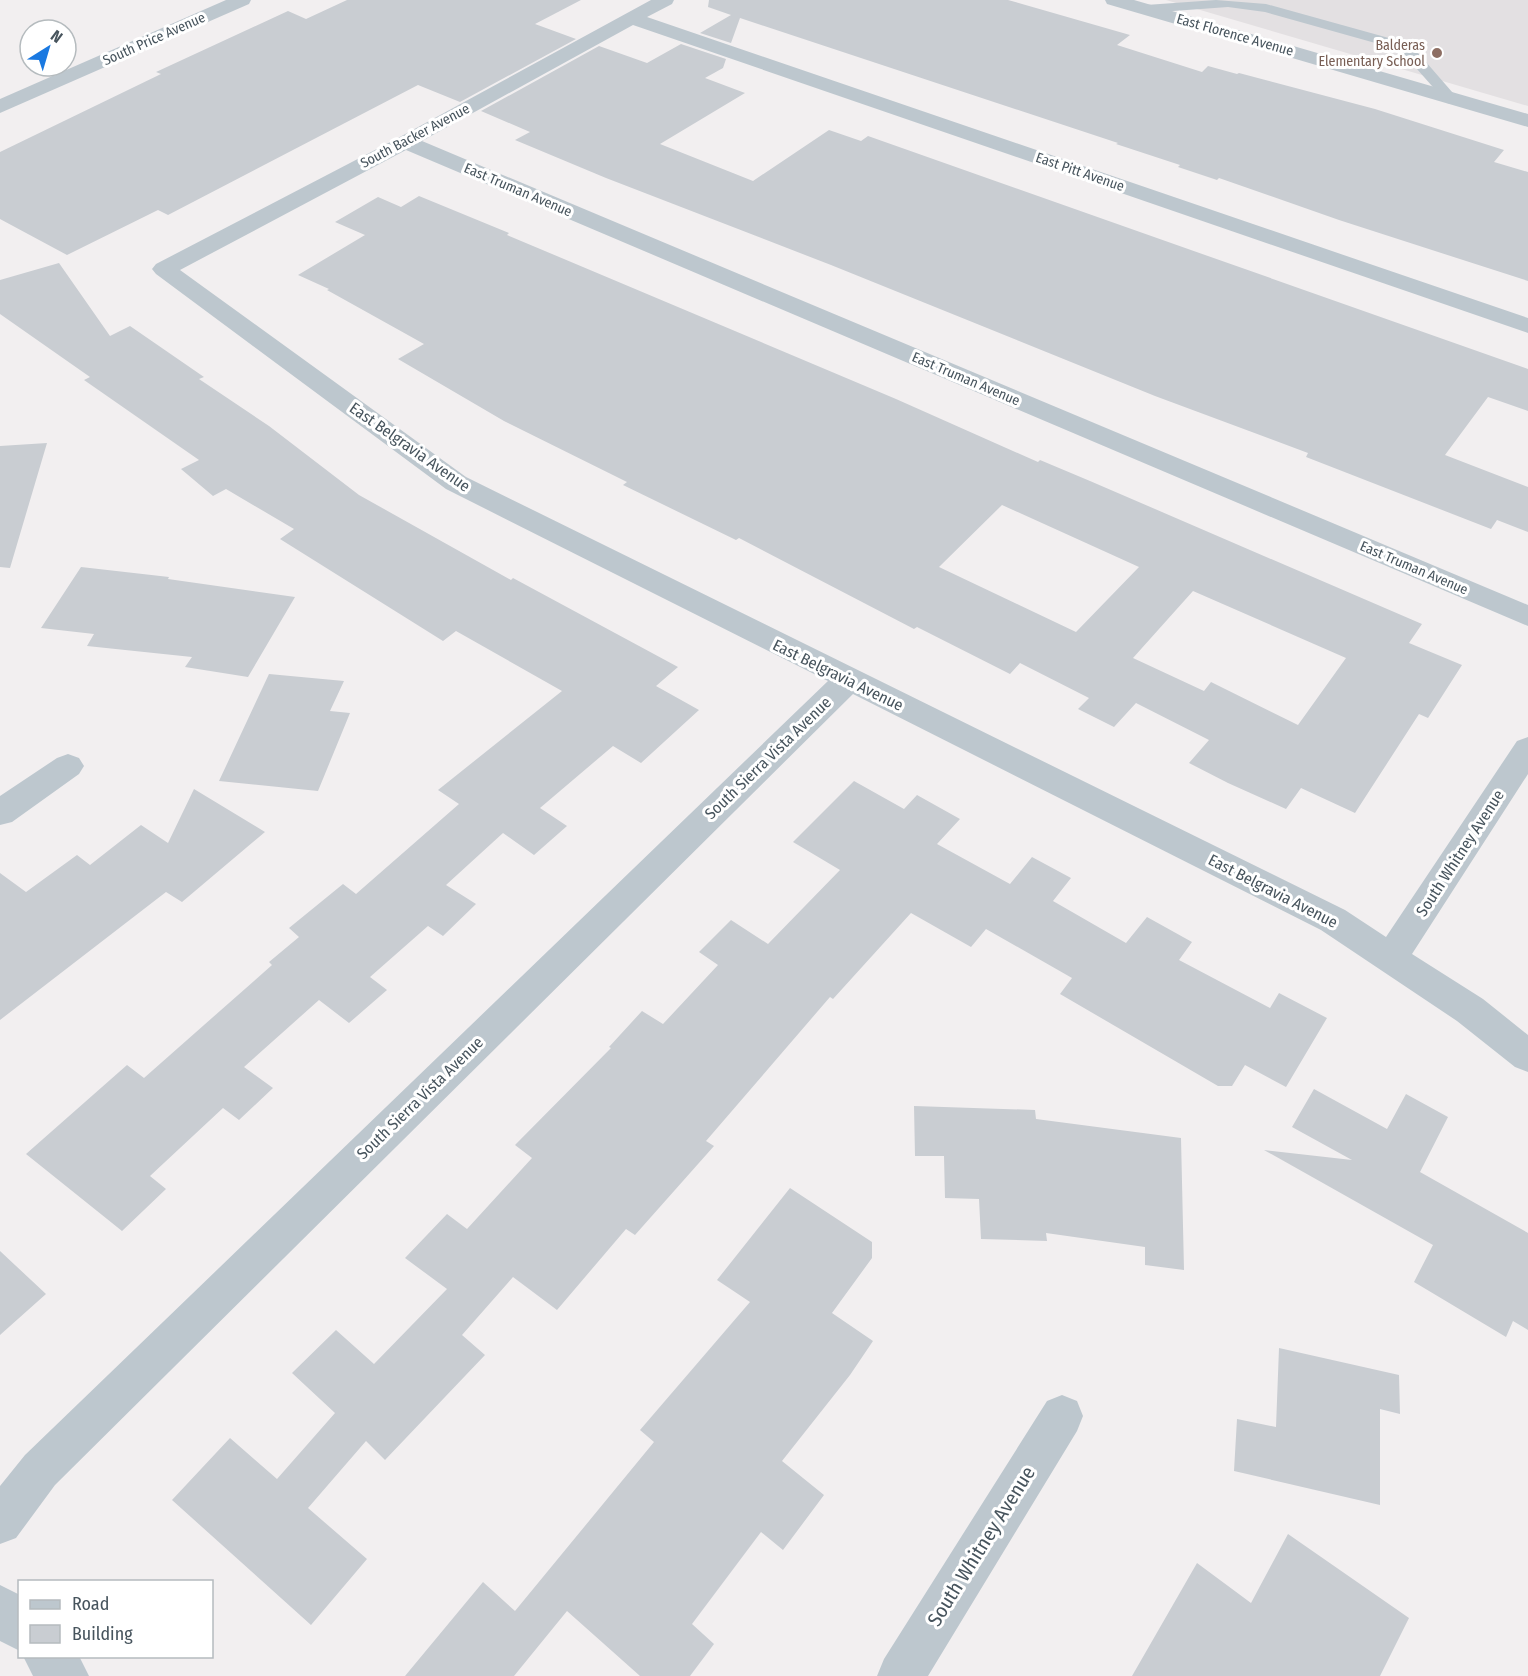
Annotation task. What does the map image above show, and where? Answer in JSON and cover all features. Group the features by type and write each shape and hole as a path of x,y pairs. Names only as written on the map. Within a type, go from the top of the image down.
{"street":[{"name":"South Price Avenue","path":"0,107 242,0"},
{"name":"South Backer Avenue","path":"164,269 405,142 665,0"},
{"name":"East Florence Avenue","path":"1114,0 1528,121"},
{"name":"East Pitt Avenue","path":"631,18 1528,326"},
{"name":"East Truman Avenue","path":"405,142 1528,616"},
{"name":"East Belgravia Avenue","path":"164,269 456,483 1333,920 1470,1010 1528,1056"},
{"name":"South Sierra Vista Avenue","path":"0,1522 40,1470 848,680"},
{"name":"South Whitney Avenue","path":"1391,957 1528,749"},
{"path":"0,813 68,766"},
{"name":"South Whitney Avenue","path":"901,1676 1062,1416"},
{"path":"0,1608 18,1626"},
{"path":"48,1658 65,1676"}],"lane":[{"path":"1146,9 1228,3 1266,8 1390,43 1414,57 1452,100"}],"shaded area":[{"name":"Balderas Elementary School","path":"1166,0 1528,0 1528,106"}],"building":[{"path":"347,0 581,0 535,24 576,39 460,102 418,85 168,215 158,210 67,255 0,219 0,152 161,74 156,72 288,11 306,19"},
{"path":"709,0 1008,0 1130,35 1117,45 1202,72 1208,66 1239,73 1375,109 1504,150 1494,162 1528,172 1528,281 1339,220 1219,178 1217,180 1178,167 1180,165 1116,144 1118,143 740,18 731,43 700,33 731,15 708,7"},
{"path":"681,44 726,59 723,68 705,78 745,93 660,144 753,181 829,130 861,141 868,136 1528,369 1528,411 1488,397 1445,455 1528,487 1528,532 1497,520 1491,529 1306,457 1308,453 1155,396 831,265 606,178 515,140 530,132 481,111 599,46 647,63"},
{"path":"419,196 1422,624 1409,643 1462,665 1428,718 1419,714 1355,813 1301,788 1286,809 1189,763 1209,740 1136,703 1114,727 1078,709 1089,698 1020,663 1010,674 917,627 914,629 739,538 736,540 623,485 627,482 504,421 398,359 424,344 327,290 329,289 298,275 365,235 335,222 378,197 401,207","holes":["1002,505 1139,567 1076,632 939,567","1193,591 1346,658 1298,725 1211,682 1204,691 1133,658"]},
{"path":"59,263 110,336 130,326 204,377 199,379 269,426 359,495 511,580 513,578 678,667 656,686 699,710 641,763 613,746 540,808 567,826 534,855 503,833 446,885 476,904 443,936 428,926 370,977 387,990 349,1023 319,1000 244,1067 273,1088 239,1120 223,1108 150,1176 166,1189 122,1231 26,1154 127,1065 144,1078 272,965 269,962 299,937 289,928 343,884 356,894 459,804 438,790 562,691 456,631 443,641 280,539 294,529 226,489 213,496 181,469 199,460 84,380 90,377 0,314 0,280"},
{"path":"47,443 10,568 0,567 0,446"},
{"path":"81,567 169,577 168,579 295,597 248,677 185,667 192,657 87,646 94,634 41,628"},
{"path":"269,674 344,681 330,711 350,713 318,791 219,781"},
{"path":"854,781 904,809 917,795 960,819 937,844 1010,884 1032,857 1071,878 1053,901 1126,943 1147,917 1192,942 1179,960 1270,1008 1279,993 1327,1018 1286,1087 1245,1065 1232,1086 1218,1086 1060,994 1072,978 986,929 971,947 911,913 833,999 830,997 706,1141 714,1146 635,1235 626,1229 557,1310 513,1277 462,1335 485,1355 385,1460 366,1441 308,1508 367,1559 311,1625 172,1500 230,1438 277,1479 335,1413 292,1373 336,1330 374,1364 447,1289 405,1258 447,1214 467,1229 532,1158 515,1145 611,1048 609,1047 642,1011 663,1024 718,965 699,952 731,920 768,944 840,870 793,842"},
{"path":"194,789 265,832 182,902 166,892 0,1020 0,873 26,892 77,855 90,865 141,825 168,843"},
{"path":"1314,1089 1387,1129 1406,1094 1448,1117 1420,1172 1528,1233 1528,1330 1513,1321 1506,1337 1414,1282 1433,1245 1264,1150 1352,1160 1292,1127"},
{"path":"914,1106 1035,1110 1036,1119 1181,1138 1184,1270 1145,1265 1145,1247 1046,1233 1047,1241 981,1239 979,1199 945,1198 944,1156 915,1156"},
{"path":"790,1188 872,1242 872,1258 832,1313 873,1341 850,1375 782,1461 824,1495 783,1550 761,1532 692,1624 714,1644 690,1676 640,1676 567,1611 514,1676 405,1676 483,1582 515,1611 654,1442 640,1430 750,1302 717,1280"},
{"path":"0,1251 46,1294 0,1335"},
{"path":"1279,1348 1399,1375 1400,1414 1380,1409 1380,1505 1234,1471 1237,1419 1276,1427"},
{"path":"1288,1534 1409,1618 1380,1676 1132,1676 1197,1563 1251,1603"}],"place":[{"name":"Balderas Elementary School","path":"1437,53"}]}
